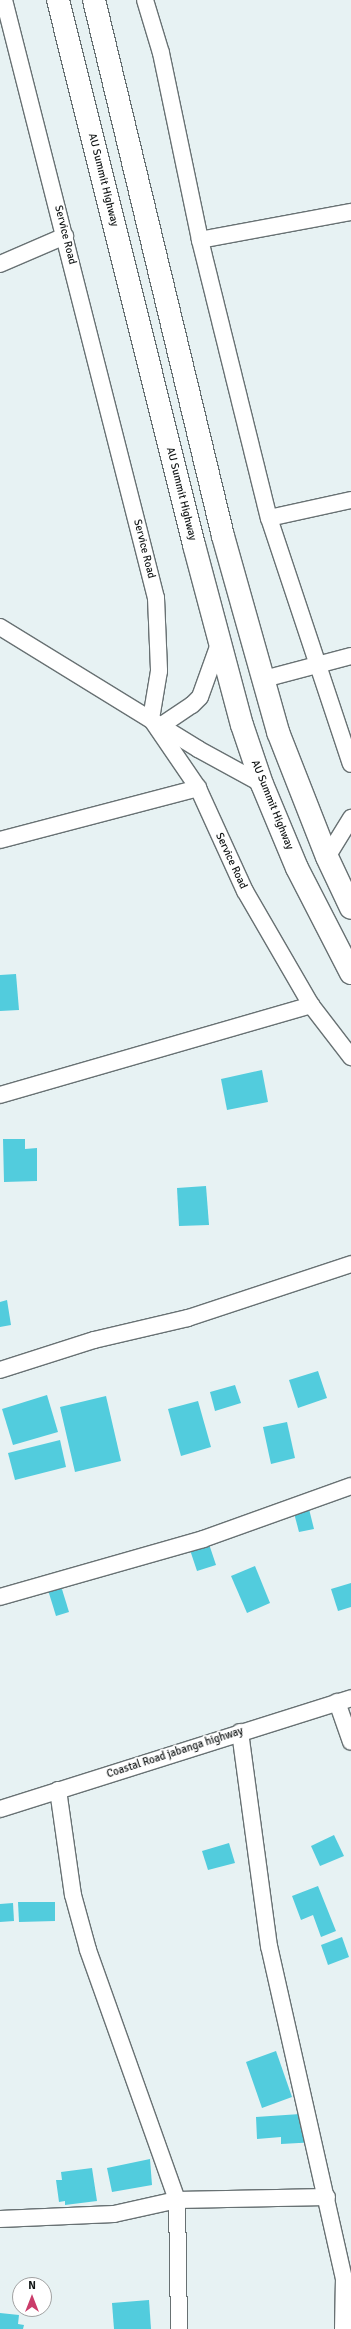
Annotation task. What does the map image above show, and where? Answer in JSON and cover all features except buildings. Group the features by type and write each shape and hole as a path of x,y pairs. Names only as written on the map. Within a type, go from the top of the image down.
{"main road":[{"name":"AU Summit Highway","path":"58,0 242,725 262,784 297,868 351,973"},
{"path":"94,0 223,536 278,732 327,857 351,908"}],"street":[{"name":"Service Road","path":"4,0 66,236 156,598 159,671 157,722 198,788 245,891 311,1005 351,1057"},
{"path":"145,0 161,52 200,240 269,518 316,665 351,764"},
{"path":"200,240 351,212"},
{"path":"0,264 66,236"},
{"path":"269,518 351,500"},
{"path":"0,627 157,722 198,749 262,784"},
{"path":"157,722 192,705 200,696 220,641"},
{"path":"264,679 351,656"},
{"path":"0,840 198,788"},
{"path":"327,857 351,818"},
{"path":"0,1095 311,1005"},
{"path":"0,1370 94,1340 188,1318 351,1264"},
{"path":"0,1597 204,1539 351,1486"},
{"path":"344,1700 351,1742"},
{"name":"Coastal Road jabanga highway","path":"0,1809 344,1700"},
{"path":"240,1732 269,1946 347,2278 343,2329"},
{"path":"58,1790 73,1895 88,1950 177,2200 179,2329"},
{"path":"0,2219 114,2214 177,2200 327,2197"}]}
